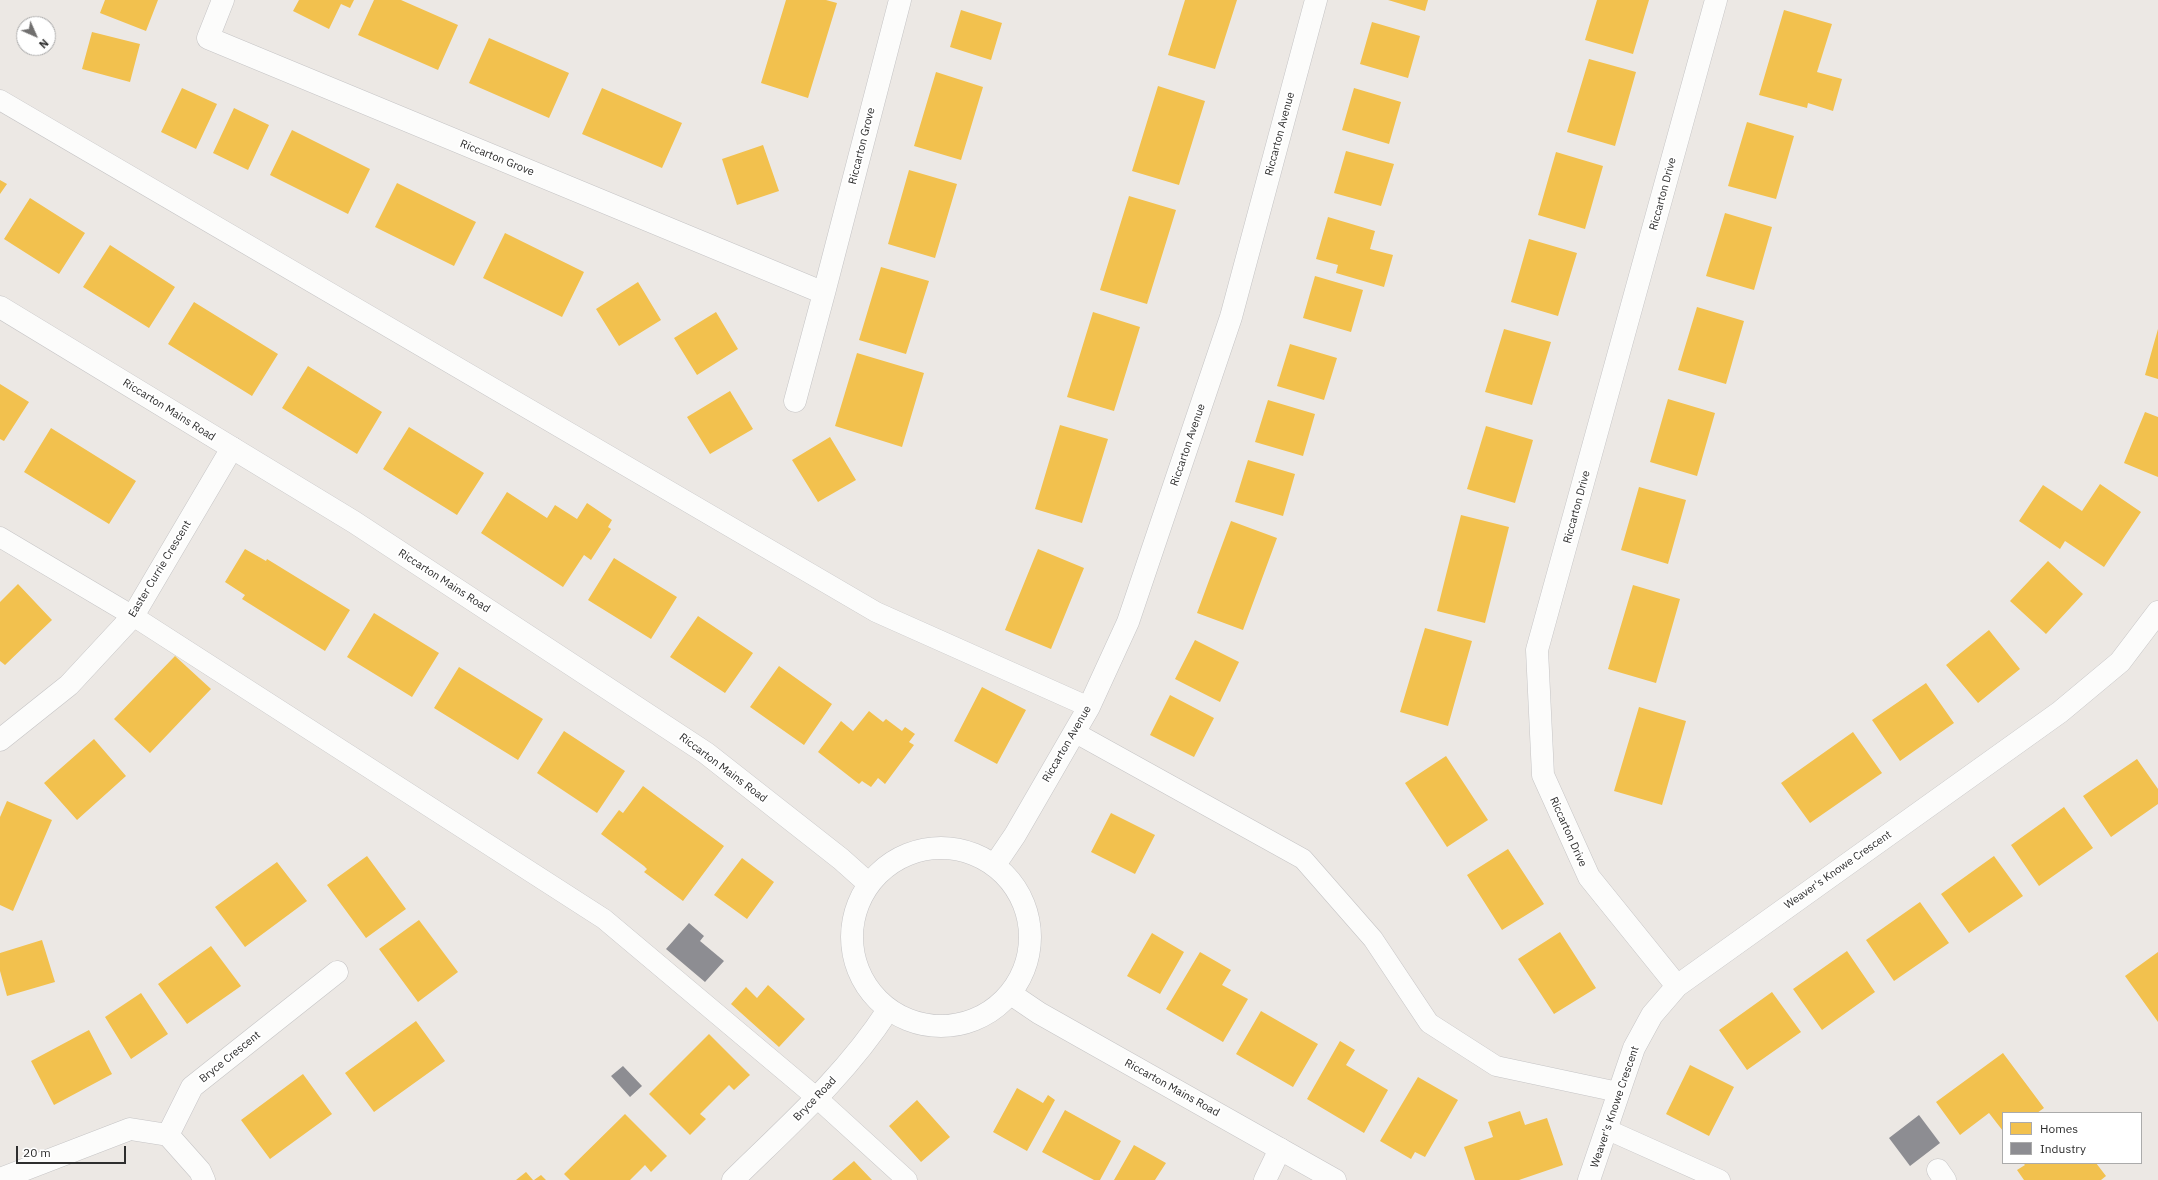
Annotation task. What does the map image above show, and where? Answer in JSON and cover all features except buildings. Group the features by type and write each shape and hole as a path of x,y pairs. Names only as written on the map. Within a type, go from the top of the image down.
{"street":[{"name":"Riccarton Grove","path":"224,0 208,38 824,293"},
{"name":"Riccarton Grove","path":"795,401 900,0"},
{"name":"Riccarton Avenue","path":"996,863 1015,835 1089,707 1128,622 1231,317 1316,0"},
{"name":"Riccarton Drive","path":"1677,986 1589,877 1543,775 1537,650 1716,0"},
{"name":"Riccarton Mains Road","path":"0,307 354,522 706,753 841,859 869,884"},
{"name":"Easter Currie Crescent","path":"0,740 69,685 133,616 232,448"},
{"name":"Weaver's Knowe Crescent","path":"1589,1180 1634,1048 1652,1015 1677,986 2060,712 2120,662 2158,612"},
{"path":"944,848 973,854 996,863 1016,889 1028,914 1031,942 1025,970 1011,994 991,1012 979,1018 966,1024 939,1028 912,1023 888,1010 868,990 855,965 851,937 856,909 869,884 889,864 915,851 944,848"},
{"name":"Bryce Crescent","path":"168,1135 192,1087 337,972"},
{"name":"Riccarton Mains Road","path":"1011,994 1039,1013 1335,1180"},
{"name":"Bryce Road","path":"733,1180 817,1098 868,1040 888,1010"},
{"path":"1,1176 130,1129 168,1135 200,1171 204,1180"},
{"path":"1265,1180 1280,1149"}],"lane":[{"path":"0,100 876,612 1089,707"},
{"path":"0,537 133,616 604,919 817,1098 907,1180"},
{"path":"1074,732 1302,859 1373,939 1429,1023 1496,1066 1618,1092"},
{"path":"1606,1129 1720,1180"}]}
